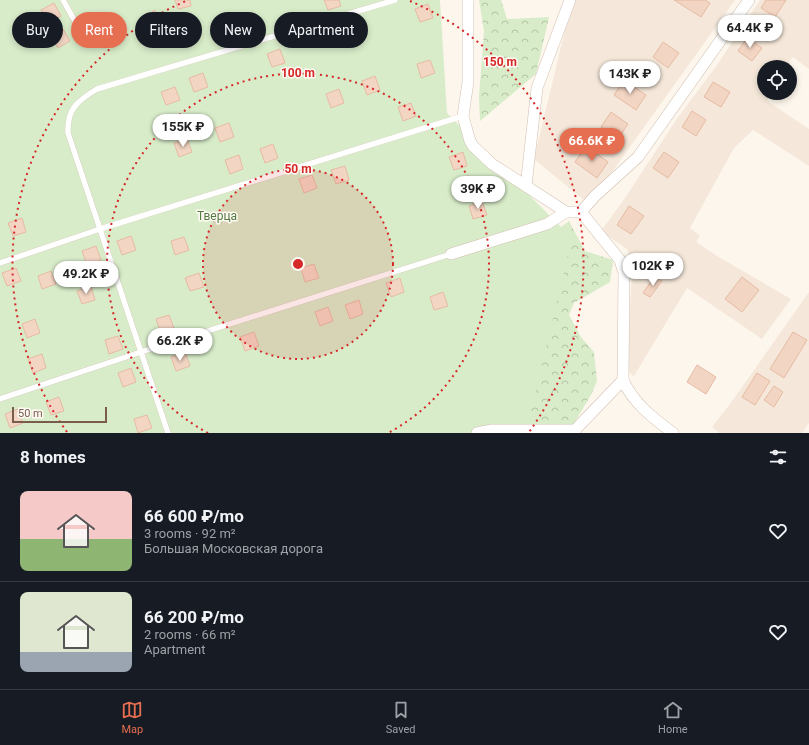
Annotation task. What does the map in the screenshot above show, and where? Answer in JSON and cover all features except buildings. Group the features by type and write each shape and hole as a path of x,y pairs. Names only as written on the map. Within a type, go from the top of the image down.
{"street":[{"path":"468,0 468,82 463,116 470,141 473,146 492,164 566,212"},
{"path":"526,186 537,88 570,0"},
{"path":"451,254 547,224 566,212 581,212 595,196 638,156 749,0"},
{"path":"581,212 620,260 624,273 623,380 627,390 646,412 672,433"},
{"path":"477,433 492,430 574,432 623,380"}],"lane":[{"path":"62,0 71,15"},
{"path":"168,433 68,133 68,121 72,110 83,97 97,90 396,0"},
{"path":"0,263 100,229 463,116"},
{"path":"0,399 141,352 451,254"}],"shaded area":[{"path":"575,0 735,0 589,204 534,159 570,9"},
{"path":"760,0 809,0 809,69 793,57 791,60 757,60 757,100 768,100 809,129 809,166 753,130 734,148 690,228 700,236 696,242 717,256 791,299 762,339 687,288 634,376 627,371 632,272 628,250 601,231 625,198 676,120 717,65"},
{"path":"809,292 809,423 802,433 719,433 712,427 733,400"}],"green space":[{"name":"Тверца","path":"0,0 440,0 447,113 572,238 526,433 0,433"},
{"path":"479,0 501,0 507,19 549,17 536,74 480,121 479,97 484,31"},
{"path":"569,221 585,251 613,260 610,282 574,303 569,315 581,337 594,352 597,381 591,395 569,432 518,433 511,266"}]}
